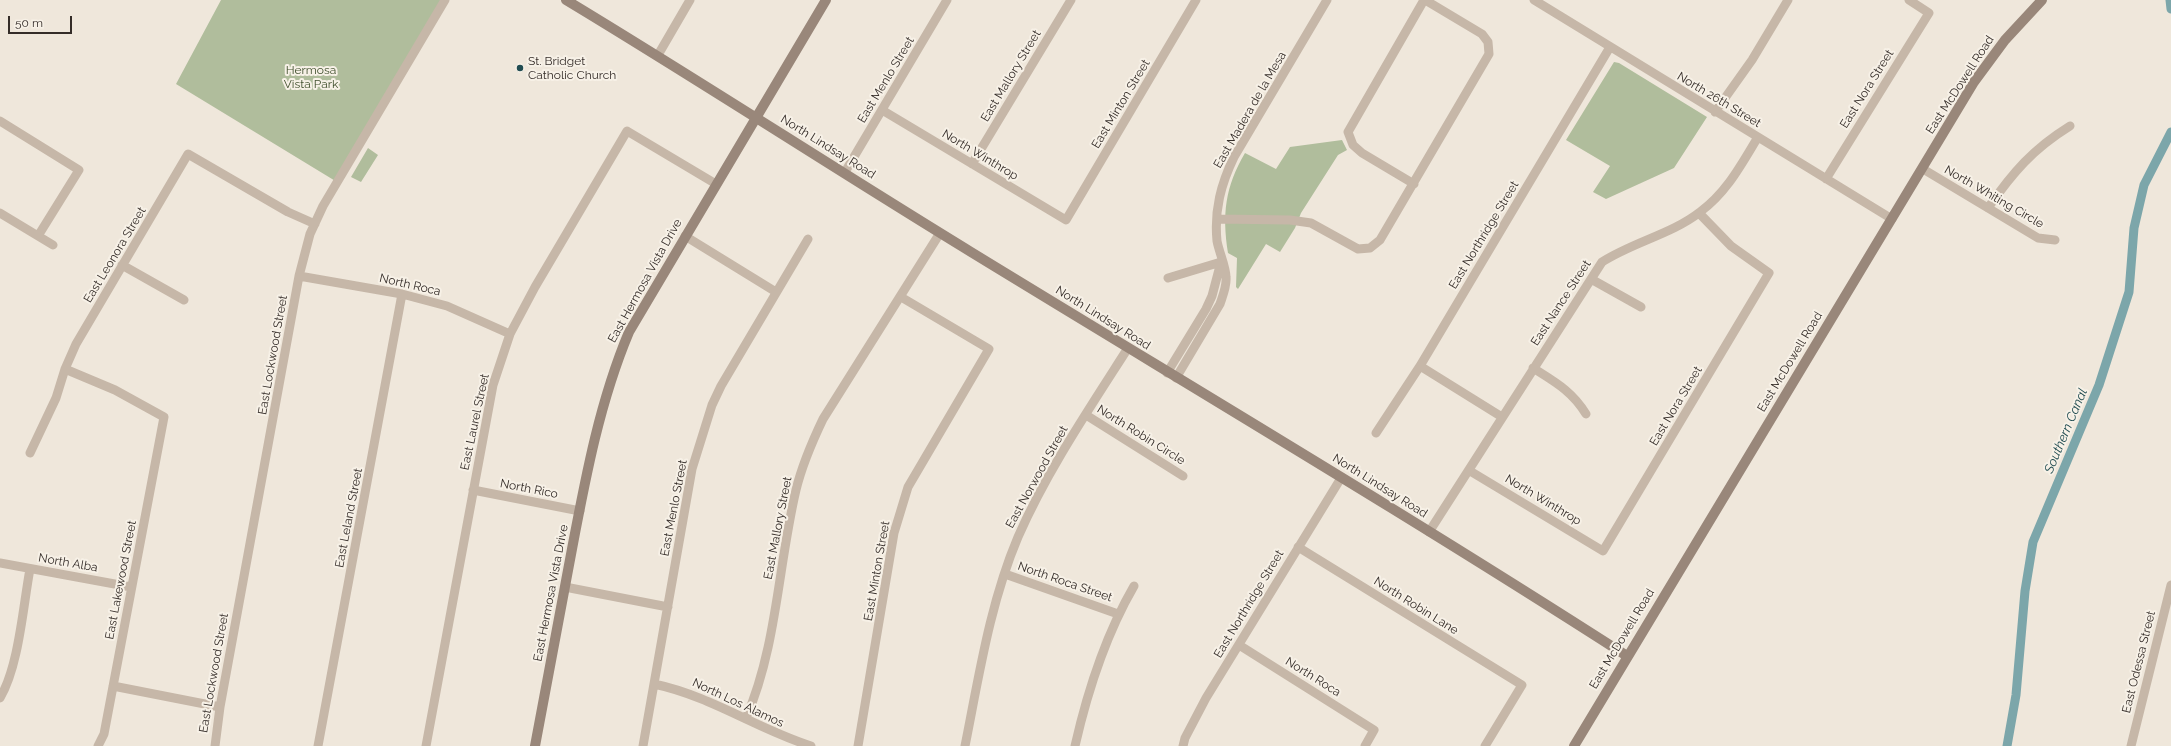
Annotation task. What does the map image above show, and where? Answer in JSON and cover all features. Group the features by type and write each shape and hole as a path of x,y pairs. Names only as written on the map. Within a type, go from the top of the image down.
{"main road":[{"name":"North Lindsay Road","path":"566,0 658,55 1172,376 1429,532 1627,656"},
{"name":"East Hermosa Vista Drive","path":"536,746 580,510 603,403 613,369 629,332 826,0"},
{"name":"East McDowell Road","path":"1574,746 1627,656 1989,60 2021,21 2042,0"}],"street":[{"name":"East Lockwood Street","path":"215,746 220,707 299,276 315,224 323,206 445,0"},
{"path":"658,55 690,0"},
{"name":"East Menlo Street","path":"845,172 947,0"},
{"name":"East Mallory Street","path":"972,164 1071,0"},
{"name":"East Minton Street","path":"1066,220 1196,0"},
{"name":"East Madera de la Mesa","path":"1172,376 1213,292 1221,262 1217,240 1218,197 1234,157 1327,0"},
{"path":"1217,219 1290,220 1311,223 1358,248 1370,248 1380,240 1414,184 1489,54 1488,42 1482,34 1425,0 1348,132 1353,145 1362,153 1414,184"},
{"name":"North 26th Street","path":"1534,0 1892,219"},
{"path":"1715,112 1752,60 1788,0"},
{"name":"East Nora Street","path":"1826,179 1929,13 1909,0"},
{"name":"East Northridge Street","path":"1376,433 1420,366 1610,47"},
{"name":"North Winthrop","path":"882,110 1066,220"},
{"path":"0,121 79,170 38,236"},
{"path":"1988,208 2011,174 2030,155 2047,140 2070,126"},
{"name":"East Laurel Street","path":"426,746 493,385 510,334 535,287 627,131 716,184"},
{"name":"East Nance Street","path":"1429,532 1470,471 1502,417 1602,262 1618,251 1668,230 1700,213 1720,195 1735,176 1758,137"},
{"name":"East Leonora Street","path":"30,453 56,398 65,369 76,344 188,154 288,212 315,224"},
{"name":"North Whiting Circle","path":"1923,169 2038,238 2055,240"},
{"path":"0,213 53,245"},
{"name":"East Nora Street","path":"1603,551 1769,273 1731,246 1700,213"},
{"name":"East Mallory Street","path":"746,718 761,677 796,490 809,449 823,419 901,297 940,232"},
{"path":"685,236 776,292"},
{"name":"East Menlo Street","path":"642,746 692,469 705,425 721,386 808,239"},
{"path":"1168,278 1221,262"},
{"path":"122,265 184,300"},
{"name":"North Roca","path":"299,276 402,294 447,306 510,334"},
{"path":"1591,279 1641,307"},
{"name":"East Leland Street","path":"318,746 402,294"},
{"name":"East Minton Street","path":"858,746 894,533 908,487 989,349 901,297"},
{"name":"East Norwood Street","path":"965,746 992,615 1018,538 1035,502 1086,415 1128,348"},
{"path":"1420,366 1502,417"},
{"path":"1533,368 1562,386 1577,399 1586,414"},
{"name":"East Lakewood Street","path":"65,369 115,390 164,417 104,734 98,746"},
{"name":"North Robin Circle","path":"1086,415 1183,476"},
{"name":"North Winthrop","path":"1470,471 1603,551"},
{"name":"East Northridge Street","path":"1183,746 1195,717 1341,478"},
{"name":"North Rico","path":"473,490 580,510"},
{"name":"North Robin Lane","path":"1298,548 1522,685 1485,746"},
{"name":"North Alba","path":"0,563 131,587"},
{"path":"0,698 8,686 30,569"},
{"name":"North Roca Street","path":"1005,574 1118,614"},
{"name":"East Odessa Street","path":"2131,746 2171,585"},
{"path":"1075,746 1097,665 1118,614 1134,586"},
{"path":"565,587 668,607"},
{"name":"North Roca","path":"1239,645 1374,730 1365,746"},
{"name":"North Los Alamos","path":"654,684 678,689 710,701 746,718 787,742 811,746"},
{"path":"113,686 220,707"}],"green space":[{"name":"Hermosa Vista Park","path":"221,0 445,0 337,182 176,84"},
{"path":"1614,62 1619,63 1707,117 1674,168 1606,199 1593,192 1610,166 1566,140"},
{"path":"1342,140 1347,150 1338,155 1301,213 1295,228 1280,252 1266,244 1238,289 1236,287 1237,258 1228,253 1225,213 1229,189 1233,177 1245,153 1276,169 1290,147"},
{"path":"368,148 378,155 361,182 351,177"}],"waterway":[{"name":"Southern Canal","path":"2170,0 2171,9"},
{"name":"Southern Canal","path":"2007,746 2016,695 2025,591 2033,542 2099,385 2129,292 2134,228 2144,185 2171,132"}],"place":[{"name":"St. Bridget Catholic Church","path":"520,68"}]}
